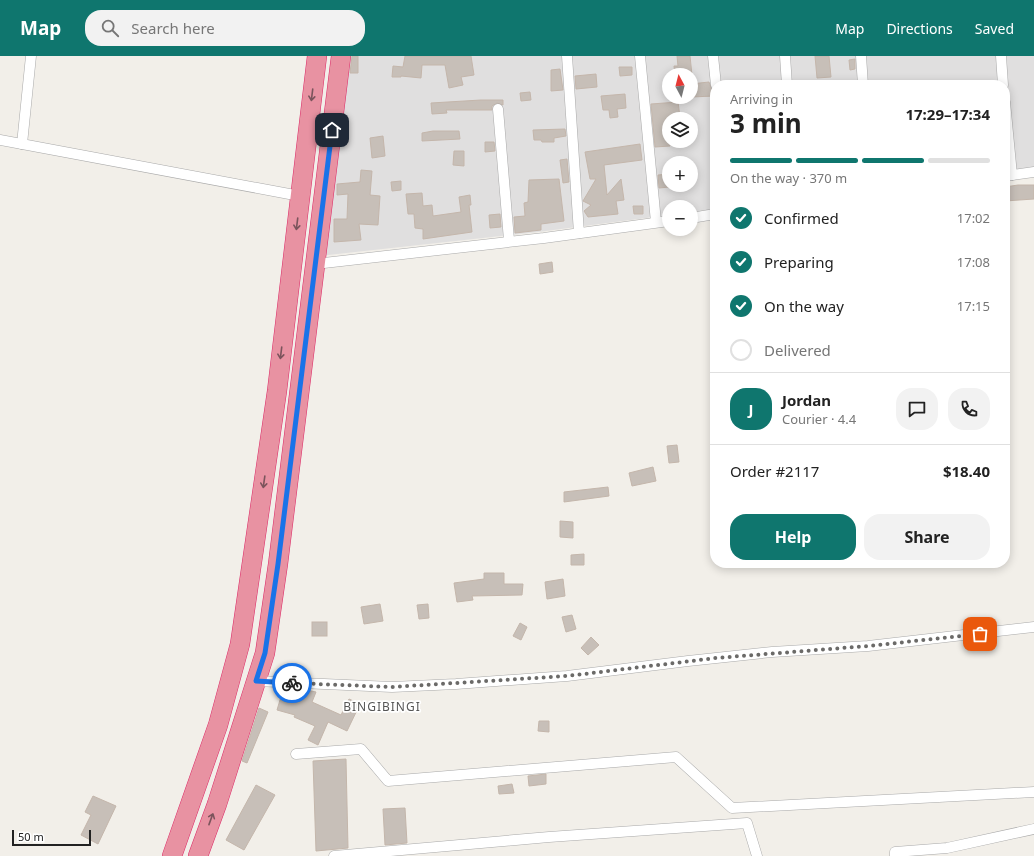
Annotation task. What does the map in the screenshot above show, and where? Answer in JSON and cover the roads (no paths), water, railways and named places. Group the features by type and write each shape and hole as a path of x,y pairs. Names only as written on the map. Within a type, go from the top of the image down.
{"highway":[{"path":"172,856 218,725 240,644 277,390 317,56"},
{"path":"198,856 217,804 265,653 278,564 341,56"}],"street":[{"path":"22,144 31,56"},
{"path":"567,56 579,233"},
{"path":"640,56 656,222"},
{"path":"713,56 715,80"},
{"path":"785,56 787,80"},
{"path":"861,56 863,80"},
{"path":"1001,56 1003,80"},
{"path":"498,109 509,240"},
{"path":"0,140 300,196"},
{"path":"1010,175 1034,172"},
{"path":"698,217 710,215"},
{"path":"315,264 509,240 579,233 662,222"},
{"path":"256,681 392,687 567,676 772,652 868,646 1034,627"},
{"path":"296,754 361,750 388,781 676,758 732,808 1034,792"},
{"path":"334,856 549,837 747,823 757,856"},
{"path":"895,856 896,852 947,848 1034,829"}],"district":[{"name":"BINGIBINGI","path":"382,706"}]}
